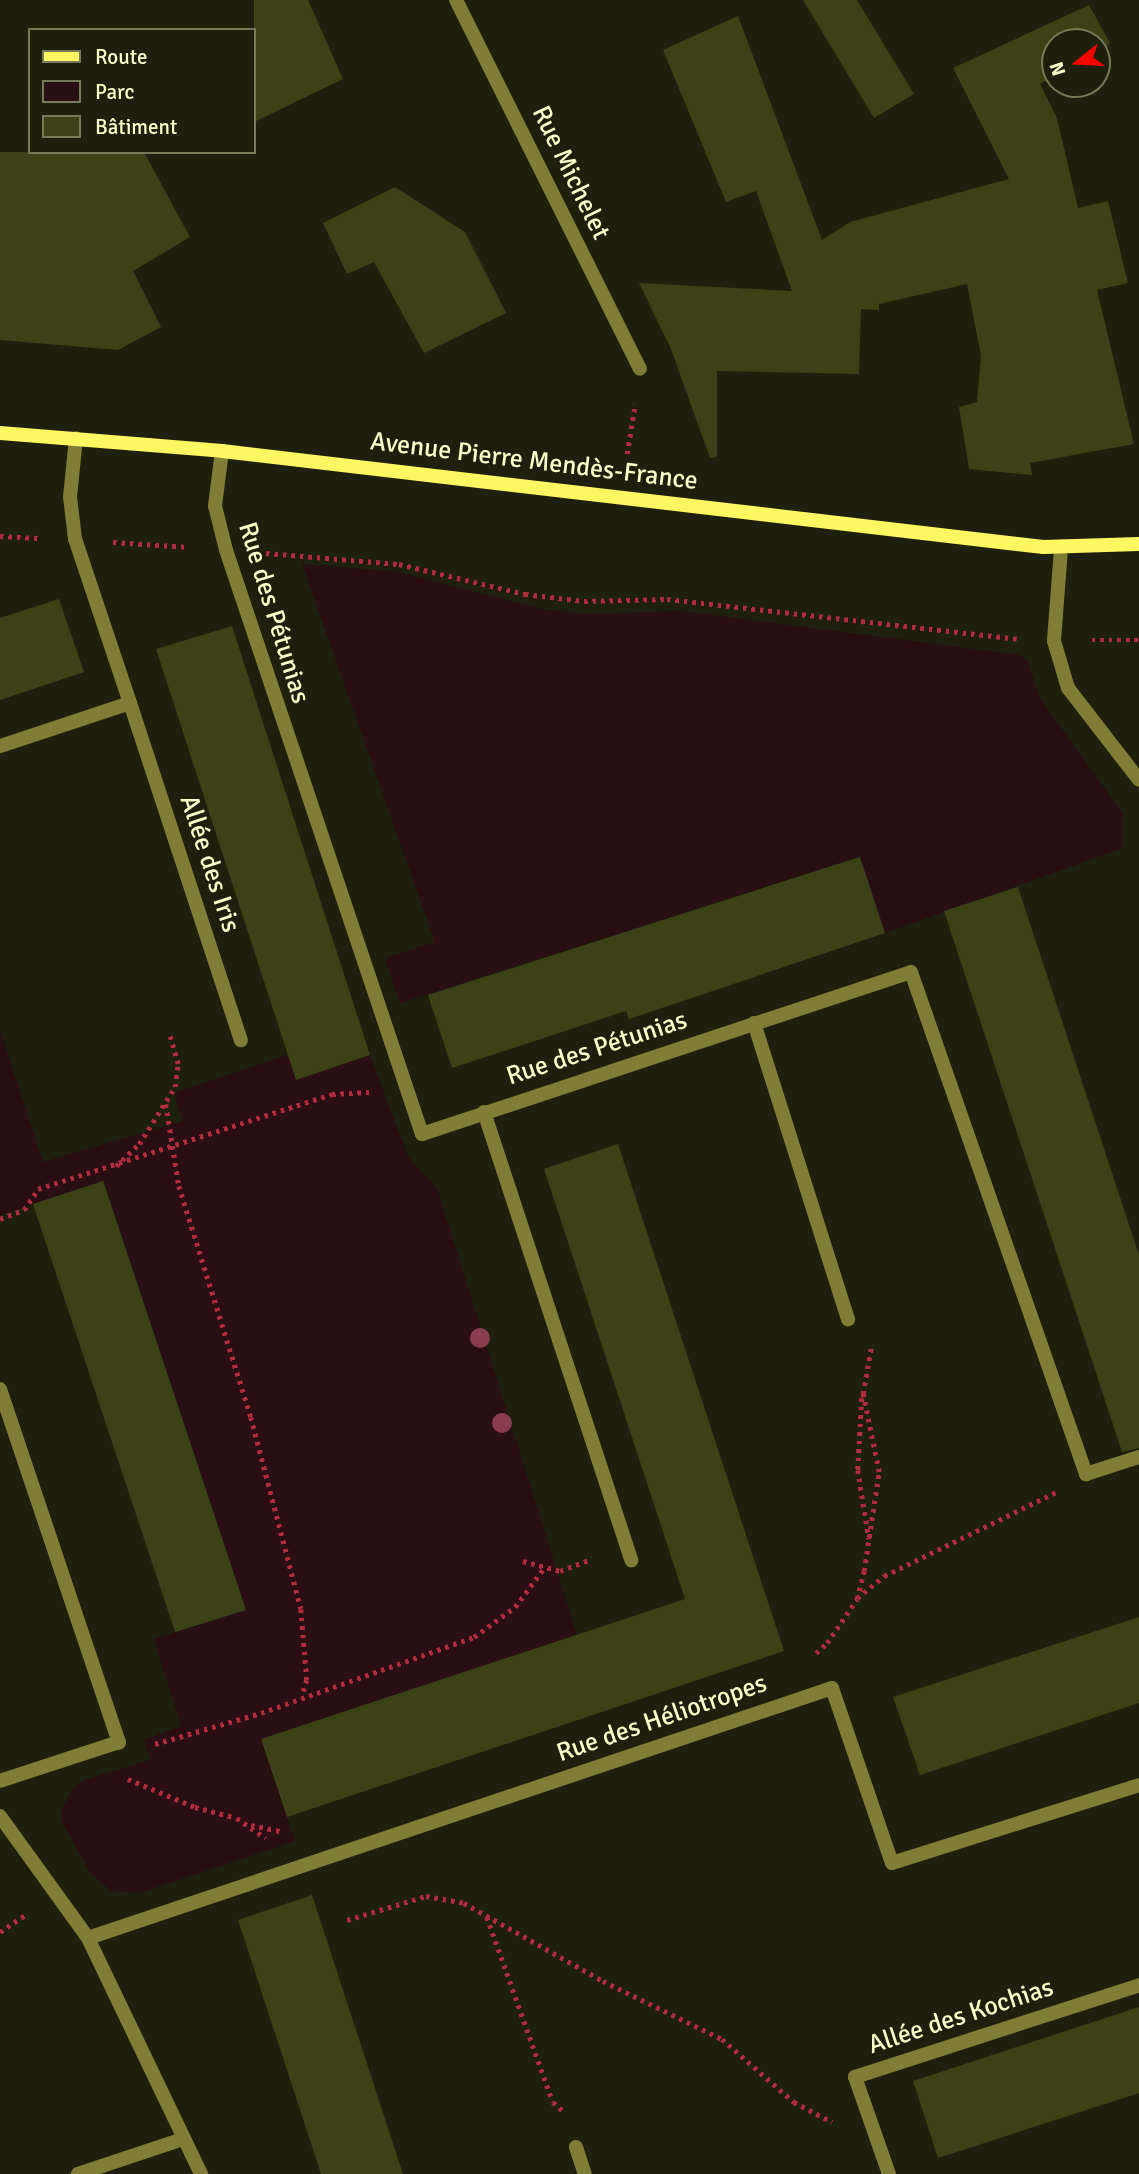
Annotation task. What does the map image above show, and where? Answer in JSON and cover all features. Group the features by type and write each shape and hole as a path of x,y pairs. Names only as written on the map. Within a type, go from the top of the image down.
{"main road":[{"name":"Avenue Pierre Mendès-France","path":"0,433 222,451 1061,549 1139,544"}],"street":[{"name":"Rue Michelet","path":"456,0 640,369"},
{"name":"Allée des Iris","path":"76,438 70,497 75,539 241,1040"},
{"name":"Rue des Pétunias","path":"222,451 215,506 247,619 422,1134 911,972 1086,1474"},
{"path":"1061,549 1054,641 1068,688 1139,780"},
{"path":"0,747 130,703"},
{"path":"754,1023 848,1319"},
{"path":"485,1112 629,1554"},
{"path":"0,1390 120,1742 0,1781"},
{"path":"1086,1474 1139,1457"},
{"name":"Rue des Héliotropes","path":"88,1938 832,1688 892,1863 1139,1786"},
{"path":"0,1816 88,1938 201,2174"},
{"name":"Allée des Kochias","path":"888,2174 855,2077 1139,1985"},
{"path":"78,2174 183,2139"},
{"path":"576,2147 585,2174"}],"path":[{"path":"627,454 640,369"},
{"path":"0,536 46,538"},
{"path":"107,542 200,548"},
{"path":"261,553 399,564 525,594 584,601 667,599 1026,640"},
{"path":"1099,640 1139,640"},
{"path":"113,1168 139,1144 166,1104 179,1072 170,1036"},
{"path":"0,1219 24,1210 38,1189 113,1168 332,1094 367,1091 378,1098 407,1089"},
{"path":"166,1104 179,1186 251,1417 301,1609 307,1679 302,1696"},
{"path":"848,1319 863,1325 870,1338 863,1394 859,1470 869,1542"},
{"path":"856,1599 869,1542 878,1472 863,1394"},
{"path":"806,1660 827,1643 856,1599 884,1576 1020,1514 1086,1474"},
{"path":"523,1561 560,1570 629,1554"},
{"path":"120,1742 150,1746 474,1637 515,1607 544,1568"},
{"path":"118,1776 251,1825 284,1832 297,1828"},
{"path":"251,1825 298,1867"},
{"path":"346,1920 426,1896 464,1903 486,1917 722,2039 794,2102 877,2140"},
{"path":"486,1917 552,2102 572,2117 576,2147"}],"green space":[{"path":"302,564 399,572 541,609 584,614 681,611 1020,655 1028,661 1039,697 1123,814 1123,848 885,933 859,857 400,1003 385,958 435,942"},
{"path":"0,1030 43,1162 183,1121 174,1093 288,1055 370,1055 408,1157 437,1188 577,1635 262,1739 295,1841 139,1893 111,1891 90,1872 61,1820 63,1807 73,1788 84,1780 150,1760 144,1740 181,1726 154,1639 246,1610 104,1181 0,1215"}],"building":[{"path":"254,0 308,0 343,79 256,121"},
{"path":"803,0 857,0 914,94 874,118"},
{"path":"1089,5 1102,28 1041,28 1041,98 1047,98 1057,118 1078,208 1108,201 1128,283 1097,290 1134,444 1030,463 1032,475 969,469 959,407 977,402 981,356 967,284 879,304 879,310 861,309 859,374 717,371 717,457 710,458 671,349 639,283 792,291 756,191 726,202 663,50 738,16 822,240 850,222 1009,179 953,68"},
{"path":"0,152 145,154 190,237 133,271 161,327 118,350 0,340"},
{"path":"395,187 465,232 506,313 424,353 374,262 347,274 323,223"},
{"path":"59,599 84,672 0,700 0,618"},
{"path":"232,626 370,1055 296,1080 156,649"},
{"path":"860,857 885,933 629,1019 626,1011 452,1068 428,995"},
{"path":"1018,887 1139,1255 1139,1448 1122,1452 944,911"},
{"path":"618,1144 784,1651 287,1817 261,1739 685,1599 544,1169"},
{"path":"103,1181 246,1610 175,1632 33,1204"},
{"path":"1139,1617 1139,1703 920,1775 893,1697"},
{"path":"312,1895 403,2174 321,2174 238,1920"},
{"path":"1139,2007 1139,2093 938,2158 913,2081"}]}
